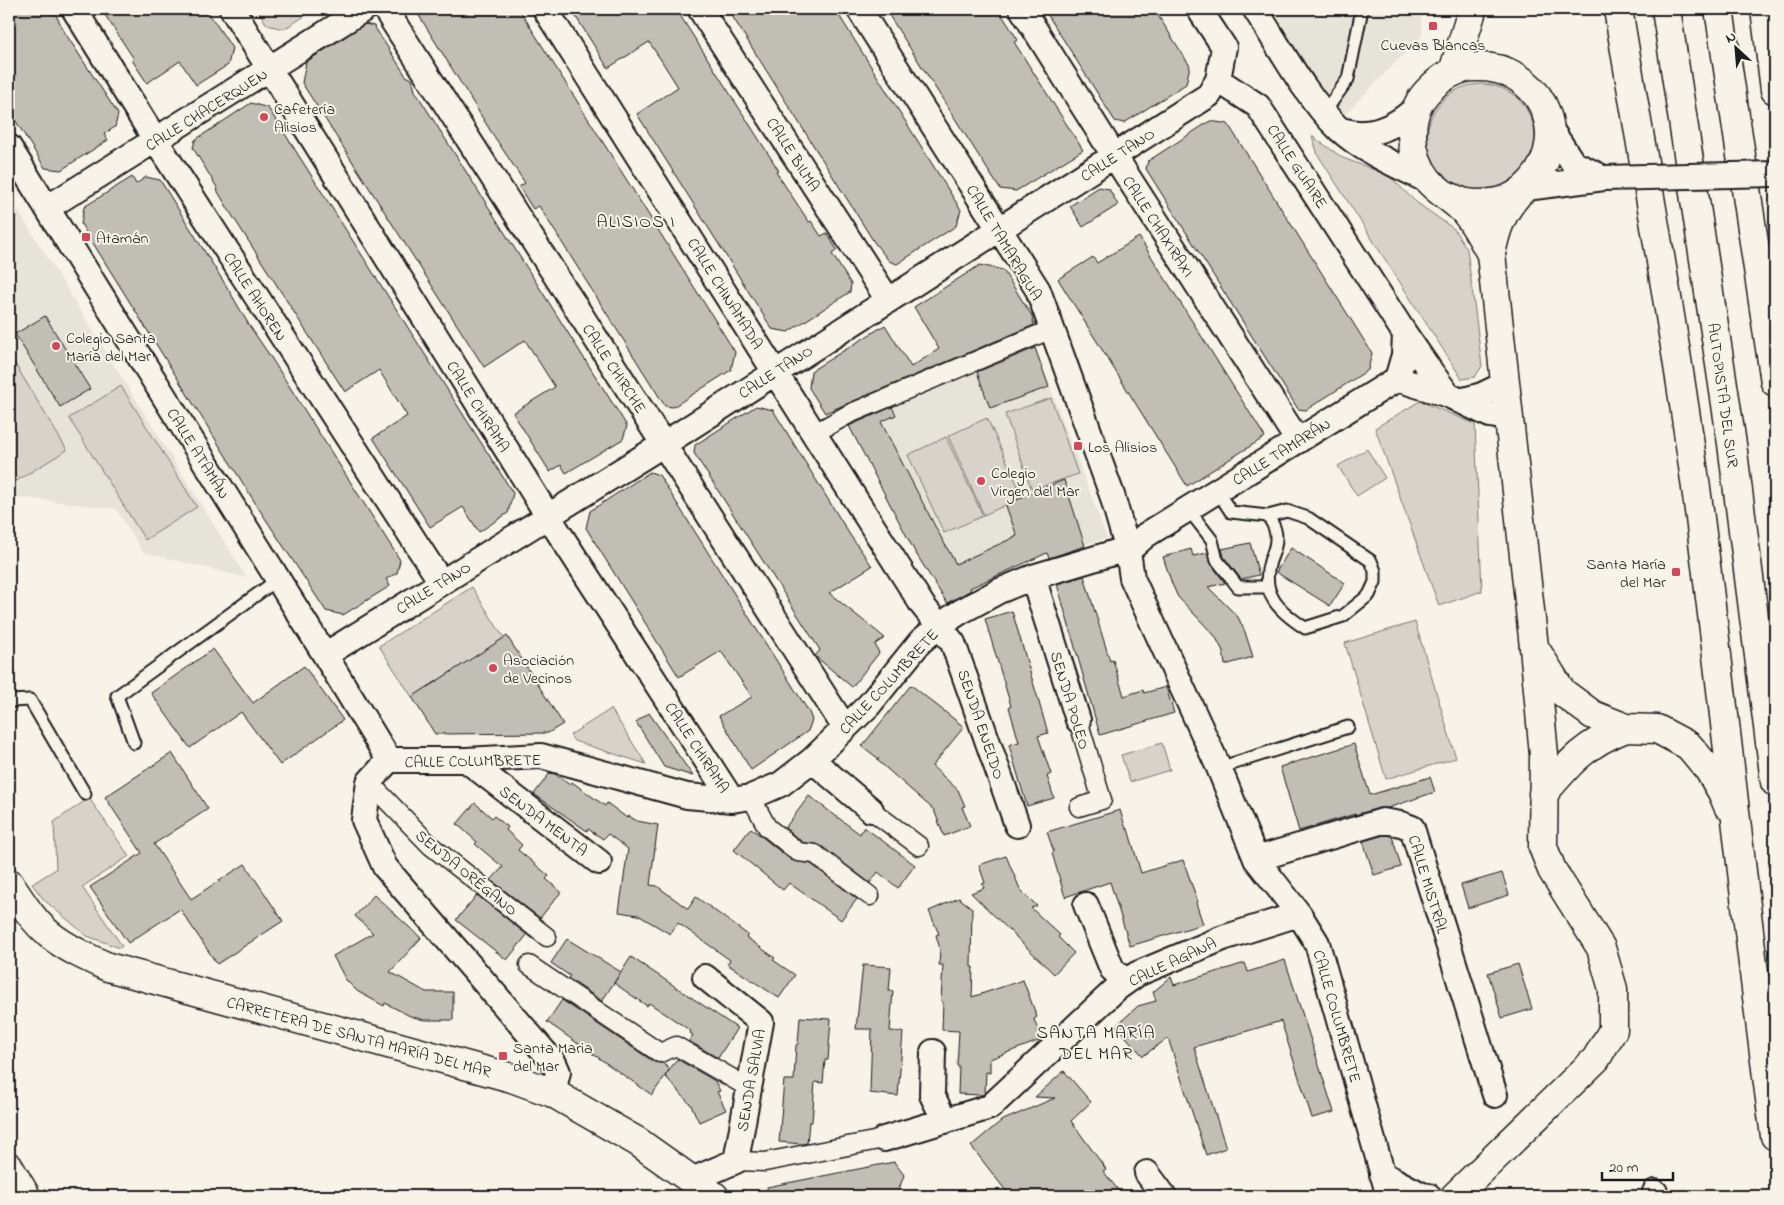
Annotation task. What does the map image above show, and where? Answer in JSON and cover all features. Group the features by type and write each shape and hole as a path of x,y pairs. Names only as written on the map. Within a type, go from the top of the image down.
{"main road":[{"path":"1453,72 1471,14 1470,9"},
{"path":"1618,9 1681,378 1702,534 1735,822 1775,1136"},
{"name":"AUTOPISTA DEL SUR","path":"1666,9 1732,444 1775,782"},
{"path":"1719,9 1775,382"},
{"path":"1765,9 1775,90"},
{"path":"1455,1196 1596,1059 1614,1030 1613,989 1600,948 1552,870 1543,847 1544,755 1491,254 1496,231 1511,202 1540,173 1548,154 1550,128 1543,103 1529,85 1511,73 1487,66 1470,67 1453,72 1437,82 1424,96 1417,107 1413,122 1412,142 1417,162 1437,188 1464,212 1479,232 1491,254"},
{"path":"1437,188 1468,203 1485,204 1505,200 1522,191"},
{"path":"1534,648 1562,692 1592,715 1626,728 1657,729 1689,746 1709,770 1722,792 1735,822"},
{"path":"1543,794 1589,746 1608,735 1626,728"},
{"name":"CARRETERA DE SANTA MARÍA DEL MAR","path":"9,883 28,912 49,934 77,953 108,967 512,1078 553,1093 638,1142 714,1196"},
{"path":"9,1168 26,1196"}],"street":[{"name":"CALLE AHOREN","path":"74,9 156,141 441,582"},
{"name":"CALLE CHIRAMA","path":"232,9 548,516 742,798"},
{"name":"CALLE CHACERQUEN","path":"48,208 364,9"},
{"name":"CALLE CHIRCHE","path":"385,9 845,728"},
{"name":"CALLE CHINAMADA","path":"546,9 923,606 940,625"},
{"name":"CALLE BILMA","path":"700,9 888,300"},
{"name":"CALLE TAMARAGUA","path":"859,9 1038,290 1112,495 1128,552"},
{"name":"CALLE CHAXIRAXI","path":"1022,9 1298,441"},
{"path":"1199,9 1224,47 1218,80"},
{"path":"1255,9 1332,121 1378,157 1437,188"},
{"name":"CALLE TANO","path":"325,654 664,444 1115,157 1209,95 1218,80"},
{"name":"CALLE GUAIRE","path":"1218,80 1258,106 1405,334 1454,398"},
{"path":"1332,121 1363,134 1381,130 1400,122 1417,107"},
{"path":"1550,128 1573,163 1604,178"},
{"name":"CALLE ATAMÁN","path":"9,147 389,760"},
{"path":"1522,191 1604,178 1775,174"},
{"path":"815,433 849,414 1052,329"},
{"path":"1405,334 1404,355 1396,379 1454,398 1490,415 1508,418"},
{"name":"CALLE TAMARÁN","path":"1128,552 1146,535 1396,379"},
{"path":"1454,398 1482,396 1504,384"},
{"name":"CALLE TAMARAGUA","path":"1112,495 1129,521 1138,531 1146,535"},
{"name":"CALLE COLUMBRETE","path":"369,782 389,760 466,760 541,756 687,796 742,798 781,784 812,760 869,705 920,642 940,625 999,591 1033,577 1113,553 1128,552 1132,578 1219,768 1256,859 1299,914 1317,943 1387,1188 1429,1196"},
{"name":"SENDA POLEO","path":"1033,577 1102,800 1079,807"},
{"name":"SENDA ENELDO","path":"940,625 953,643 1017,825"},
{"name":"SENDA MENTA","path":"466,760 599,862"},
{"path":"812,760 871,810 919,846"},
{"path":"369,782 364,820 385,867 554,1063 558,1072 553,1093"},
{"name":"SENDA ORÉGANO","path":"369,782 431,846 547,937"},
{"path":"742,798 767,827 798,852 815,854 870,896"},
{"name":"CALLE MISTRAL","path":"1256,859 1382,821 1412,828 1495,1095"},
{"path":"1086,905 1112,969 1125,981"},
{"name":"CALLE AGANA","path":"884,1139 990,1107 1125,981 1137,974 1223,938 1299,914"},
{"path":"529,965 660,1053 676,1046 749,1088"},
{"name":"SENDA SALVIA","path":"705,977 761,1022 736,1161"},
{"path":"933,1052 932,1095 945,1121"},
{"path":"692,1180 736,1161 765,1162 884,1139"},
{"path":"1147,1173 1164,1196"}],"lane":[{"path":"1332,121 1348,79 1362,9"},
{"path":"1217,491 1231,512 1268,516 1287,512 1308,518 1371,561 1375,571 1375,582 1369,595 1343,616 1304,628 1287,616 1276,603 1267,587 1269,566 1276,544 1275,530 1268,516"},
{"path":"1188,509 1212,540 1217,560 1238,587 1267,587"},
{"path":"134,743 117,696 277,580"},
{"path":"9,703 10,701 30,700 86,794"},
{"path":"1219,768 1348,727"}],"shaded area":[{"path":"257,9 316,9 284,29 267,25"},
{"path":"1273,9 1421,9 1422,36 1339,120"},
{"path":"1481,84 1502,88 1519,100 1531,117 1535,138 1531,159 1519,176 1502,188 1481,192 1460,188 1443,176 1431,159 1427,138 1431,117 1443,100 1460,88"},
{"path":"1312,136 1343,158 1388,175 1416,202 1454,229 1467,249 1482,366 1475,377 1462,379 1318,155"},
{"name":"Colegio Santa María del Mar","path":"9,196 247,578 143,552 116,509 19,497 9,503"},
{"name":"Colegio Virgen del Mar","path":"1034,344 1107,538 1060,552 1058,548 970,588 971,590 947,603 915,552 848,424 875,410"},
{"path":"9,354 67,450 13,483 9,477"},
{"path":"121,386 197,507 145,540 69,418"},
{"path":"1051,398 1078,474 1032,490 1005,414"},
{"path":"1420,401 1475,424 1482,591 1439,606 1375,428"},
{"path":"987,418 1023,497 984,515 948,436"},
{"path":"946,437 983,516 944,533 908,455"},
{"path":"1367,449 1385,478 1357,496 1338,466"},
{"path":"472,587 504,638 412,697 379,646"},
{"path":"1415,622 1456,758 1386,779 1345,643"},
{"path":"611,709 646,764 574,741 570,735"},
{"path":"1162,743 1170,770 1130,782 1121,755"},
{"path":"89,798 129,856 82,887 122,946 120,948 87,936 44,900 32,884 56,869 54,822"}],"building":[{"path":"9,9 53,9 65,33 118,114 115,127 104,134 108,140 61,170 45,168 9,110"},
{"path":"101,9 206,9 232,48 228,65 196,85 180,61 147,83 132,60 134,59"},
{"path":"415,9 519,9 735,352 731,370 673,407 665,406 539,206 533,209 519,187 525,183"},
{"path":"571,9 676,9 779,171 776,172 809,222 811,221 821,236 827,233 837,250 832,254 851,284 850,292 788,332 772,329 637,114 678,87 649,42 608,68"},
{"path":"729,9 835,9 961,210 956,226 897,264 889,261 874,242"},
{"path":"885,9 998,9 1018,40 1014,42 1083,150 1016,191 1000,189"},
{"path":"1044,9 1154,9 1190,66 1186,84 1124,123 1115,121"},
{"path":"365,24 374,26 406,76 412,79 415,91 627,426 623,439 566,473 561,465 550,472 513,413 555,387 525,340 484,367 302,83 306,62"},
{"path":"251,103 268,108 513,493 508,513 479,532 463,507 430,527 373,438 407,416 379,370 345,392 230,212 193,148 195,140"},
{"path":"1210,121 1228,124 1372,353 1368,370 1306,410 1298,409 1146,169 1148,161"},
{"path":"132,177 136,184 146,177 160,180 249,325 400,560 397,573 386,579 390,586 343,615 326,611 259,509 81,224 84,207"},
{"path":"1099,187 1109,189 1118,205 1083,227 1070,206"},
{"path":"1139,237 1265,437 1187,486 1058,279 1093,257 1097,263"},
{"path":"980,265 1003,270 1032,316 1034,325 825,413 809,388 811,371 885,325 911,367 939,349 914,307"},
{"path":"45,316 90,389 60,407 15,334"},
{"path":"1035,348 1049,387 990,408 977,372"},
{"path":"756,406 773,410 850,535 872,566 829,593 885,638 875,644 879,653 852,687 815,656 820,650 694,453 695,445"},
{"path":"892,407 896,415 881,422 956,564 1017,536 1006,506 1028,494 1064,480 1085,546 1049,558 1047,553 970,588 971,590 947,603 915,552 849,426"},
{"path":"650,472 659,475 809,712 812,720 808,731 751,770 719,716 752,697 721,651 679,677 586,528 590,511"},
{"path":"1250,543 1259,575 1241,579 1224,557 1222,549"},
{"path":"1291,548 1345,583 1330,606 1276,572"},
{"path":"1191,549 1193,556 1207,553 1211,564 1225,583 1208,587 1238,617 1253,657 1225,665 1223,651 1215,636 1178,597 1163,557"},
{"path":"1084,576 1110,661 1113,660 1124,696 1143,690 1144,693 1166,687 1174,713 1100,735 1057,584"},
{"path":"1012,611 1048,733 1038,736 1051,774 1047,776 1054,798 1027,806 1009,745 1019,742 1009,707 1011,706 985,619"},
{"name":"Asociación de Vecinos","path":"507,636 563,724 548,733 435,734 412,697"},
{"path":"213,649 253,703 304,666 343,720 280,765 241,712 190,748 151,693"},
{"path":"911,685 964,727 932,766 958,790 965,806 962,807 970,826 944,836 934,810 877,760 879,759 862,746"},
{"path":"649,713 693,776 664,767 636,722"},
{"path":"1354,744 1370,795 1430,777 1435,792 1388,808 1379,808 1355,814 1299,831 1280,767"},
{"path":"172,753 208,809 154,844 191,899 245,864 283,921 217,964 180,909 128,943 90,887 142,853 105,797"},
{"path":"550,773 555,774 570,785 572,782 605,806 607,803 627,818 629,816 637,821 658,825 650,885 657,886 688,909 696,897 748,935 746,937 775,958 773,960 795,975 779,998 727,964 730,960 678,923 670,934 638,915 619,912 628,849 608,834 603,839 588,829 587,831 534,794"},
{"path":"809,796 860,834 864,827 915,865 898,888 878,872 870,883 821,846 802,842 785,828"},
{"path":"475,803 492,818 494,816 508,827 506,830 522,845 518,850 549,876 546,879 561,892 540,918 491,880 503,867 475,844 477,842 457,824"},
{"path":"1120,810 1126,829 1128,829 1141,873 1183,860 1198,902 1196,903 1203,924 1130,946 1110,882 1065,897 1047,832"},
{"path":"751,828 791,860 811,864 857,899 841,920 789,883 783,890 734,850"},
{"path":"1384,835 1392,836 1401,867 1374,875 1363,841"},
{"path":"1006,856 1020,889 1037,906 1031,908 1060,935 1058,937 1074,953 1054,974 971,893 984,888 982,884 985,883 979,865"},
{"path":"1502,873 1509,895 1468,908 1461,885"},
{"path":"374,895 421,938 390,972 426,992 453,992 453,1020 424,1020 410,1016 385,1003 384,1006 357,991 346,980 333,956 373,933 355,916"},
{"path":"477,895 527,935 507,960 456,920"},
{"path":"959,898 972,908 972,997 1023,980 1037,1017 1034,1019 1041,1040 990,1059 990,1073 986,1072 985,1093 982,1095 958,1094 959,1031 942,1030 943,965 939,965 940,949 936,935 939,934 929,911"},
{"path":"567,939 621,972 602,1001 568,978 570,976 551,963"},
{"path":"631,957 737,1028 718,1058 689,1041 693,1035 690,1033 691,1031 649,1003 647,1006 614,983"},
{"path":"1285,960 1334,1112 1312,1118 1281,1021 1194,1047 1226,1148 1206,1155 1168,1038 1143,1056 1116,1026 1138,1006 1156,1001 1153,992 1171,977 1174,985 1245,963 1248,972"},
{"path":"1518,964 1532,1009 1502,1018 1488,973"},
{"path":"863,965 891,967 889,991 893,991 890,1031 903,1032 898,1096 870,1093 872,1029 856,1029"},
{"path":"562,1000 654,1062 662,1063 670,1069 652,1095 547,1022"},
{"path":"800,1017 831,1019 828,1060 825,1060 823,1083 815,1082 812,1122 809,1122 807,1143 802,1144 779,1142 784,1080 794,1080"},
{"path":"677,1059 715,1081 720,1091 717,1092 726,1110 699,1122 691,1105 665,1076"},
{"path":"1064,1071 1091,1102 1071,1121 1106,1169 1103,1171 1123,1196 1010,1196 971,1146 1001,1121 1055,1098 1035,1097"},
{"path":"894,1162 904,1175 898,1192 878,1196 768,1196 767,1187"}],"place":[{"name":"Cuevas Blancas","path":"1433,26"},
{"name":"Cafetería Alisios","path":"264,117"},
{"name":"Atamán","path":"86,237"},
{"name":"Colegio Santa María del Mar","path":"56,346"},
{"name":"Los Alisios","path":"1078,446"},
{"name":"Colegio Virgen del Mar","path":"981,481"},
{"name":"Santa María del Mar","path":"1676,572"},
{"name":"Asociación de Vecinos","path":"493,668"},
{"name":"Santa Maria del Mar","path":"503,1056"}],"district":[{"name":"ALISIOS I","path":"636,221"},
{"name":"SANTA MARÍA DEL MAR","path":"1096,1042"}]}
